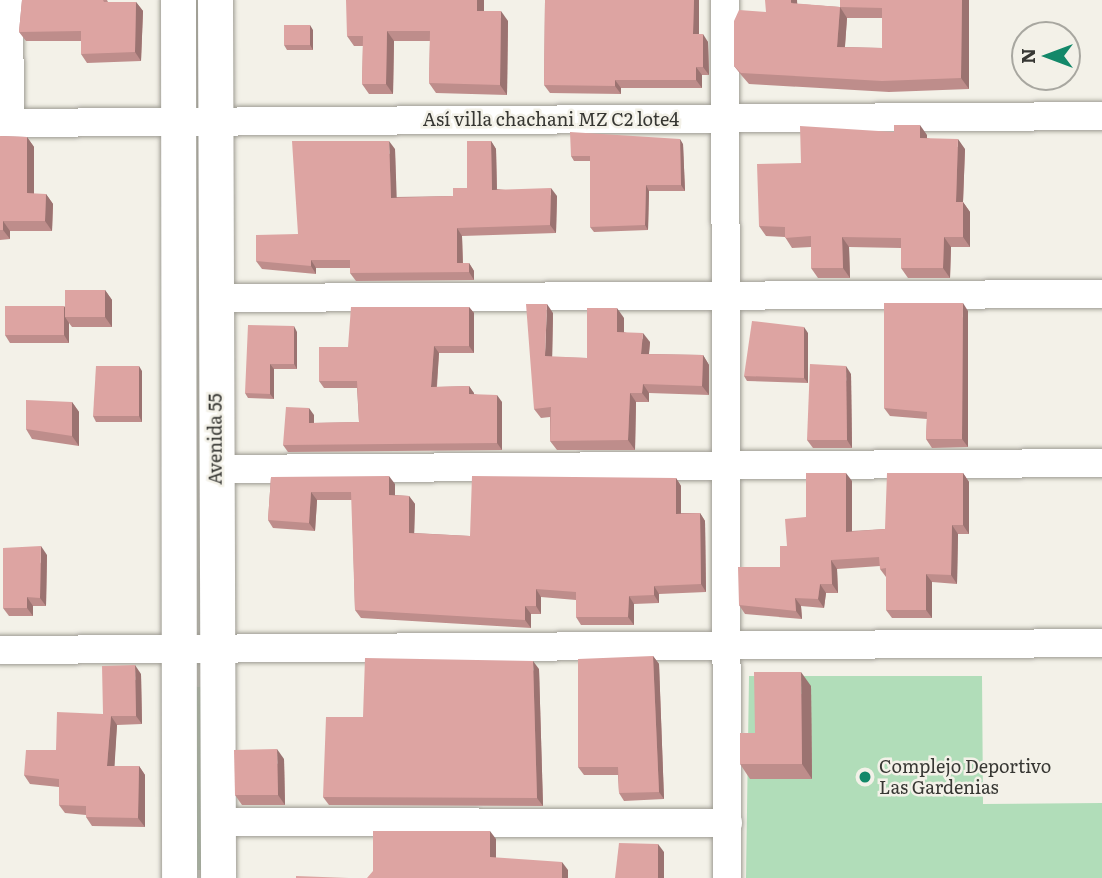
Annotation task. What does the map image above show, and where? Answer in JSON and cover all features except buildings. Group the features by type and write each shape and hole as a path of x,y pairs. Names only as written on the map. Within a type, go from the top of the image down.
{"street":[{"path":"5,123 9,0"},
{"name":"Avenida 55","path":"178,0 179,878"},
{"name":"Avenida 55","path":"215,0 214,470 218,878"},
{"path":"725,0 727,878"},
{"name":"Así villa chachani MZ C2 lote4","path":"5,123 1102,116"},
{"path":"216,298 724,298 1102,294"},
{"path":"214,470 1102,463"},
{"path":"0,650 1102,643"},
{"path":"217,822 728,823"}],"green space":[{"name":"Complejo Deportivo Las Gardenias","path":"749,676 982,676 983,804 1102,803 1102,878 746,878"},
{"path":"191,687 203,687 204,870 192,870"}],"place":[{"name":"Complejo Deportivo Las Gardenias","path":"865,777"}]}
